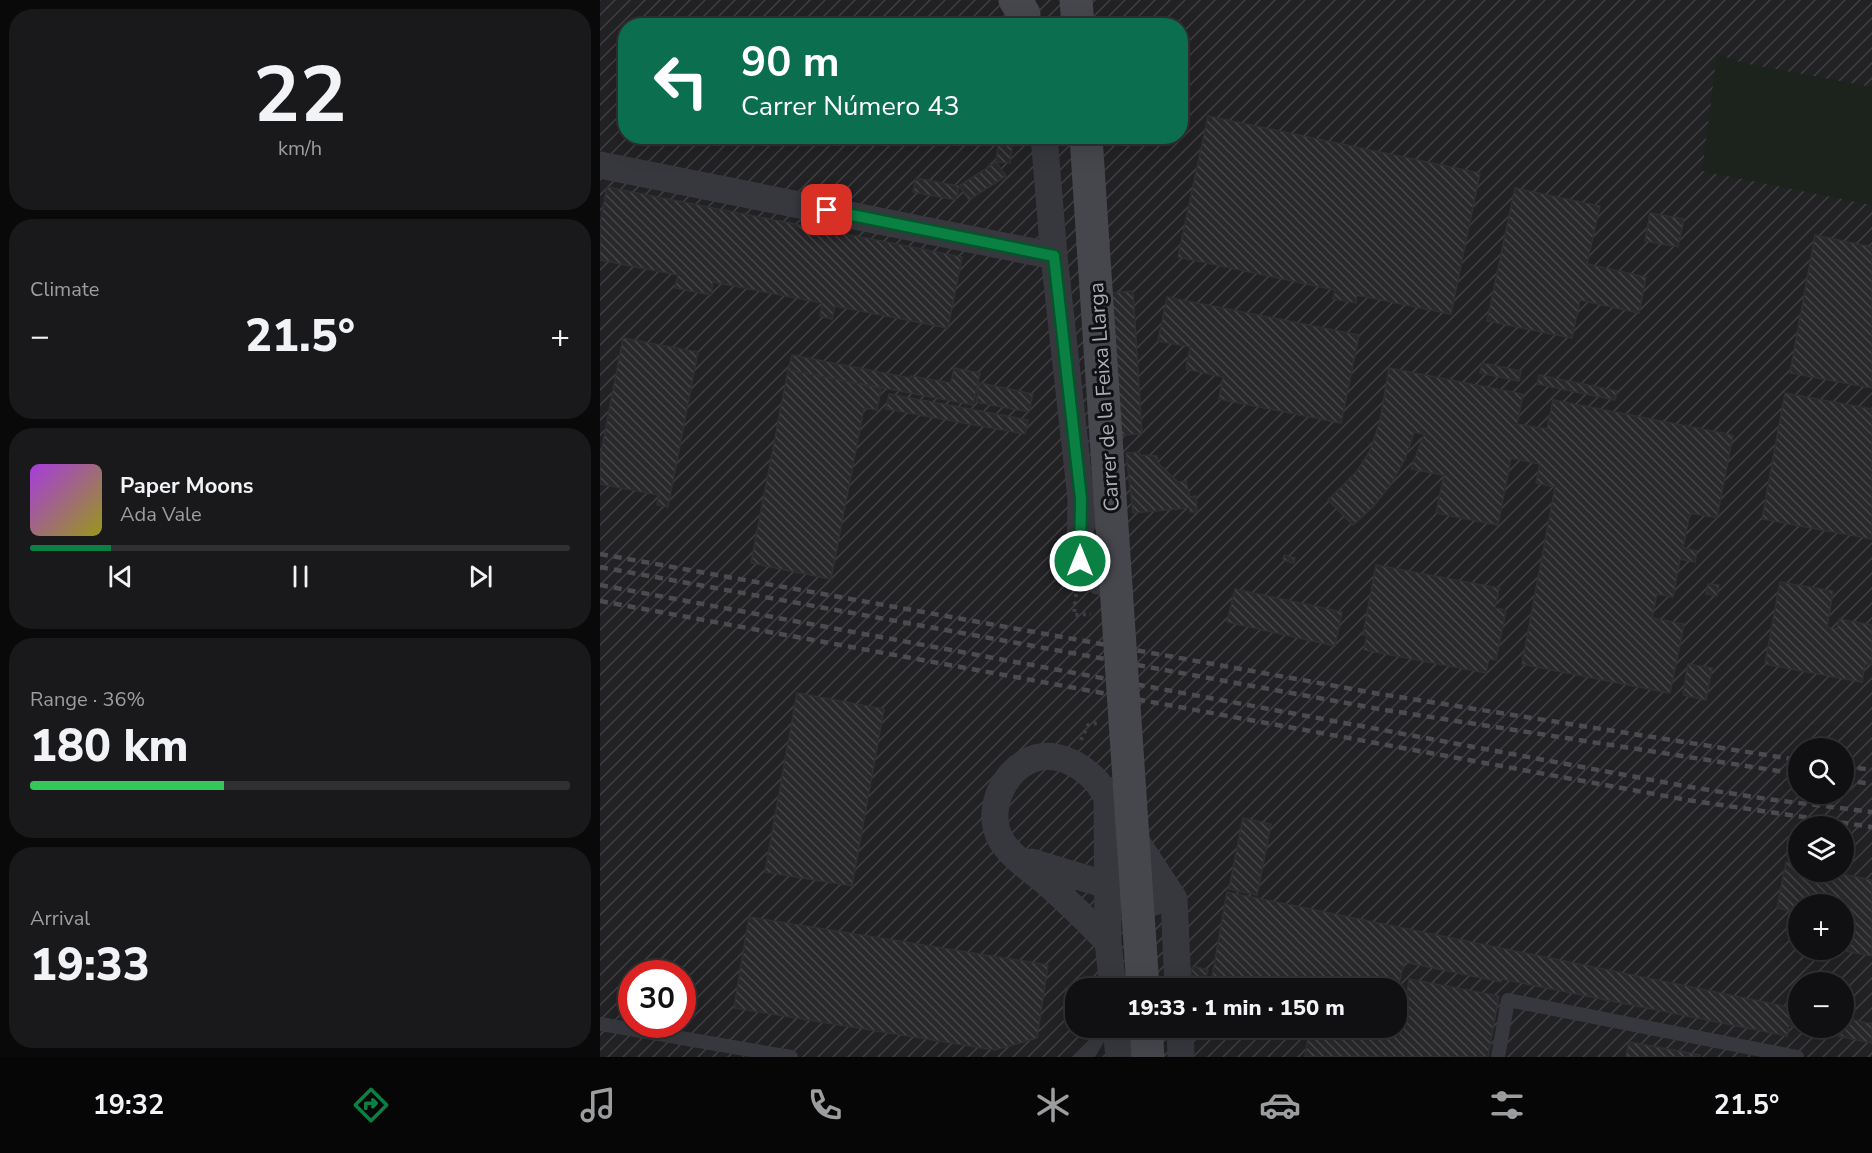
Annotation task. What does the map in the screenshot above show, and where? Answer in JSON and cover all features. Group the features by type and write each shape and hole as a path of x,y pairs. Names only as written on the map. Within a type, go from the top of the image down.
{"main road":[{"name":"Carrer de la Feixa Llarga","path":"1087,144 1142,978"},
{"path":"1147,1038 1148,1057"}],"street":[{"name":"Carrer de la Feixa Llarga","path":"1045,144 1054,256 1081,499"},
{"path":"600,165 1054,256"},
{"path":"1108,942 1075,908 1011,851 1002,840 996,826 994,811 1003,785 1014,772 1040,757 1071,761 1098,783 1174,899 1178,978"},
{"path":"1107,796 1108,942 1112,978"},
{"path":"1011,851 1032,863 1155,902 1165,943 1168,978"},
{"path":"1117,1038 1119,1057"},
{"path":"1171,1038 1172,1057"},
{"path":"1180,1038 1181,1057"}],"lane":[{"path":"1498,1057 1508,1000 1797,1057"},
{"path":"600,1024 790,1057"},
{"path":"1082,1057 1090,1052 1098,1038"}],"path":[{"path":"1074,615 1097,613"}],"shaded area":[{"path":"600,0 1872,0 1872,1057 600,1057"},
{"path":"1717,54 1743,63 1872,87 1872,205 1702,171"}],"building":[{"path":"1208,116 1480,173 1451,314 1357,295 1356,303 1333,299 1335,290 1178,257"},
{"path":"998,144 1013,144 1010,163 996,162"},
{"path":"996,162 1006,176 969,200 959,186"},
{"path":"916,178 959,186 956,200 913,192"},
{"path":"607,187 962,257 948,328 835,306 832,319 820,316 822,303 713,282 711,295 675,288 678,275 600,260 600,224"},
{"path":"1515,188 1600,206 1587,264 1646,277 1639,313 1580,300 1572,338 1487,321"},
{"path":"1650,213 1684,219 1678,247 1645,241"},
{"path":"1815,235 1872,247 1872,388 1790,373"},
{"path":"1133,291 1142,434 1120,435 1111,293"},
{"path":"1167,297 1359,335 1341,423 1219,399 1223,377 1186,369 1190,347 1158,341"},
{"path":"623,338 698,352 668,507 657,505 659,495 600,484 600,458"},
{"path":"792,355 910,378 911,376 951,383 954,368 980,373 973,405 788,370"},
{"path":"1482,363 1521,371 1519,381 1480,373"},
{"path":"1389,368 1523,394 1517,424 1547,429 1553,400 1733,435 1717,518 1690,513 1683,548 1697,551 1695,562 1680,559 1673,597 1657,594 1652,618 1684,624 1670,693 1522,664 1555,487 1536,483 1540,464 1511,458 1498,525 1436,513 1444,475 1411,469 1424,434 1414,432 1405,459 1389,487 1373,507 1353,525 1328,500 1357,471 1370,451 1380,421"},
{"path":"788,370 881,388 877,410 864,408 831,579 751,563"},
{"path":"1539,375 1617,391 1615,400 1537,384"},
{"path":"980,383 1033,394 1029,412 976,402"},
{"path":"1785,393 1872,409 1872,539 1762,519"},
{"path":"889,394 1028,420 1025,434 886,409"},
{"path":"1139,452 1140,455 1157,456 1158,463 1178,482 1186,481 1190,497 1196,496 1197,512 1190,512 1189,508 1133,513 1126,453"},
{"path":"1284,555 1295,558 1294,563 1283,560"},
{"path":"1376,565 1499,588 1495,608 1506,610 1496,660 1489,659 1486,673 1364,650 1367,635 1363,635"},
{"path":"1780,582 1833,591 1827,627 1837,629 1839,619 1872,625 1872,665 1865,664 1862,682 1765,664"},
{"path":"1708,584 1719,585 1717,596 1706,594"},
{"path":"1235,589 1342,612 1335,646 1227,622"},
{"path":"1688,664 1712,668 1706,700 1683,695"},
{"path":"797,693 884,709 852,886 765,872"},
{"path":"1243,818 1271,824 1257,895 1229,889"},
{"path":"1786,862 1788,862 1788,882 1854,882 1854,876 1872,880 1872,956 1854,953 1854,894 1788,894 1788,910 1777,908"},
{"path":"1227,892 1788,1007 1788,1031 1787,1036 1502,979 1501,982 1404,962 1400,978 1212,978"},
{"path":"749,917 1048,965 1037,1038 995,1050 734,1008"},
{"path":"1193,966 1208,970 1205,978 1190,975"},
{"path":"1409,979 1499,996 1488,1057 1305,1057 1308,1038 1407,1038"},
{"path":"1854,1020 1872,1024 1872,1043 1848,1038 1854,1038"},
{"path":"1629,1042 1700,1055 1700,1057 1626,1057"}],"railway":[{"path":"600,554 1380,694 1788,758"},
{"path":"600,567 1379,709 1788,772"},
{"path":"600,585 1690,787 1872,812"},
{"path":"600,601 1687,800 1872,827"},
{"path":"1854,767 1872,770"},
{"path":"1854,781 1872,784"}],"route":[{"path":"827,210 1054,256 1081,499 1080,561"}]}
